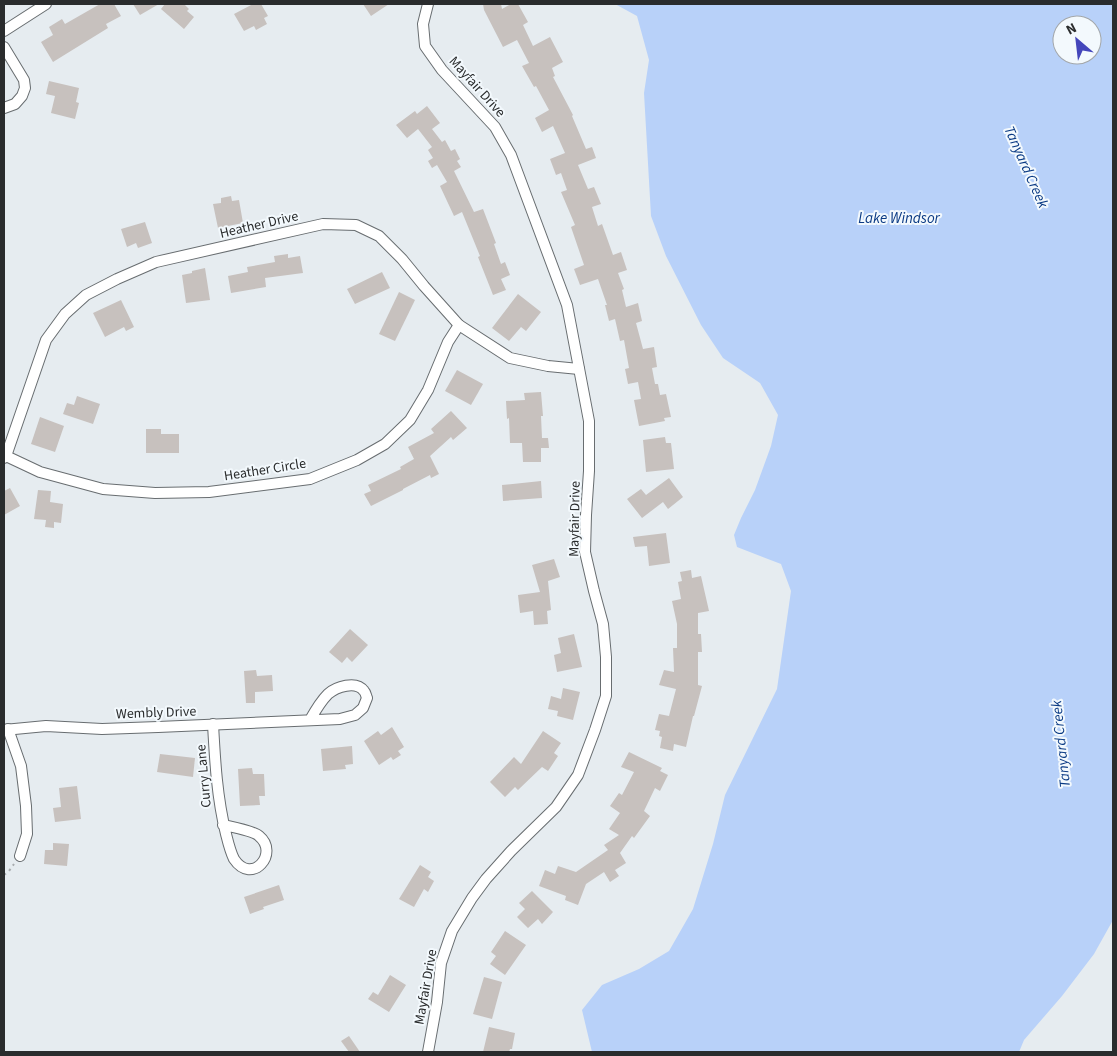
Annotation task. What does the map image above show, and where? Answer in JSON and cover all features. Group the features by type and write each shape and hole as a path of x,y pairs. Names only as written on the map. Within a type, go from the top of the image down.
{"street":[{"path":"4,31 46,4"},
{"name":"Mayfair Drive","path":"428,4 423,24 424,46 442,70 495,127 511,155 567,305 589,421 589,471 585,552 603,624 606,657 606,696 578,775 556,807 510,851 486,878 452,931 441,964 437,1002 428,1052"},
{"path":"4,47 24,80 26,88 15,104 4,108"},
{"name":"Heather Drive","path":"5,457 46,340 65,314 86,295 156,262 323,224 356,225 379,236 402,259 459,325 510,358 548,366 580,369"},
{"name":"Heather Circle","path":"5,457 40,472 103,490 155,494 209,492 310,479 357,460 385,444 410,420 428,390 448,342 459,325"},
{"name":"Wembly Drive","path":"6,730 46,726 102,729 340,719 355,715 363,708 367,698 364,691 359,686 354,685 340,688 329,694 310,720"},
{"name":"Curry Lane","path":"213,724 216,779 223,825 229,846 235,860 244,869 252,870 262,865 267,854 265,843 259,836 249,831 223,825"},
{"path":"6,730 21,766 26,806 28,834 20,856"}],"path":[{"path":"4,875 20,856"}],"water":[{"name":"Lake Windsor","path":"615,4 1113,4 1113,920 1094,954 1062,996 1024,1040 1019,1052 592,1052 582,1010 602,985 639,969 669,951 693,909 713,844 725,795 777,689 791,591 781,564 737,547 734,535 755,490 771,446 778,415 760,383 723,358 701,325 666,256 651,216 644,93 649,60 637,16"}],"building":[{"path":"100,4 114,4 121,16 106,24 108,28 53,62 41,42 53,35 49,27 62,19 65,24"},
{"path":"133,4 159,4 140,15"},
{"path":"165,4 184,4 189,9 187,11 194,17 184,29 161,9"},
{"path":"253,4 261,4 268,16 264,18 267,24 256,30 254,26 244,31 234,14"},
{"path":"363,4 389,4 371,16"},
{"path":"483,4 501,4 502,9 511,4 518,4 528,22 523,25 533,46 550,37 563,62 552,68 555,76 553,77 573,115 586,149 592,147 596,158 578,165 588,189 594,187 601,204 592,207 598,226 602,224 613,255 621,252 627,270 618,273 624,289 622,290 626,307 638,303 642,321 636,323 643,349 654,347 657,367 652,368 655,384 658,384 660,395 666,394 671,417 664,418 665,421 639,426 634,400 641,399 638,382 628,384 625,369 629,368 624,340 620,341 615,319 609,321 605,305 607,305 598,279 580,285 574,269 584,265 571,227 575,225 561,192 567,190 561,173 556,175 550,159 565,153 553,126 542,132 535,118 549,110 522,66 529,63 517,40 503,47 484,10"},
{"path":"49,81 79,88 76,102 79,103 75,119 51,113 55,96 46,94"},
{"path":"427,106 440,123 432,129 442,142 445,140 451,151 455,149 460,159 457,161 461,167 454,171 474,212 483,209 496,243 494,244 501,264 505,262 510,275 501,279 506,290 493,295 462,212 454,216 440,186 447,182 437,165 432,168 428,161 433,158 428,150 432,147 418,129 407,138 396,125 415,111 417,114"},
{"path":"231,196 232,201 239,200 243,223 218,228 213,204 221,203 221,198"},
{"path":"145,222 152,243 138,248 136,243 127,247 121,229"},
{"path":"288,254 288,258 300,256 303,273 265,278 266,287 231,293 228,276 248,272 247,267 275,262 274,256"},
{"path":"205,268 210,300 186,303 182,275"},
{"path":"382,272 390,288 355,304 347,289"},
{"path":"399,292 415,300 395,341 379,334"},
{"path":"518,294 541,312 526,331 521,327 509,341 492,328"},
{"path":"121,300 134,327 126,331 124,327 105,337 93,313"},
{"path":"457,370 483,384 471,405 445,391"},
{"path":"541,392 542,438 548,438 549,448 541,448 541,462 523,462 522,443 510,443 506,401 525,400 524,393"},
{"path":"77,396 100,404 93,424 63,414 67,403 74,405"},
{"path":"451,411 467,428 453,440 451,437 430,456 439,474 431,478 430,475 371,506 364,494 371,491 368,485 401,469 400,467 414,459 408,447 434,433 431,429"},
{"path":"40,417 64,426 55,452 31,444"},
{"path":"146,429 161,429 161,434 179,434 179,453 146,453"},
{"path":"665,437 666,443 671,443 674,469 646,472 643,440"},
{"path":"669,478 683,497 668,509 663,502 642,518 627,499 641,489 646,495"},
{"path":"541,481 542,498 503,501 502,485"},
{"path":"10,488 20,506 4,515 4,491"},
{"path":"38,490 51,491 50,502 63,504 61,523 54,522 54,528 45,527 46,520 34,519"},
{"path":"666,533 670,563 649,566 647,546 635,547 633,537"},
{"path":"554,559 560,577 548,581 551,610 547,611 548,624 534,625 533,611 520,613 518,595 540,592 532,565"},
{"path":"691,570 692,578 701,576 709,611 698,613 698,634 701,634 702,652 698,652 698,685 702,686 686,747 674,744 673,751 660,748 662,737 659,736 660,731 655,730 659,714 669,716 676,689 659,685 664,670 674,672 673,648 677,648 677,624 672,601 681,599 678,582 682,581 680,572"},
{"path":"350,629 368,645 352,662 347,657 342,663 329,652"},
{"path":"574,634 582,667 557,672 554,655 561,653 558,638"},
{"path":"256,670 257,676 272,675 273,691 255,692 255,703 246,703 244,671"},
{"path":"563,688 580,692 573,720 557,716 558,711 548,709 551,696 561,699"},
{"path":"392,727 404,747 398,751 401,755 393,760 391,757 379,765 364,741 378,731 381,735"},
{"path":"543,731 561,743 554,753 558,756 548,771 542,767 518,790 515,787 505,797 490,782 514,757 521,764"},
{"path":"352,746 353,764 345,765 346,769 323,771 321,749"},
{"path":"629,752 662,768 660,771 668,775 660,791 655,788 644,811 650,816 620,853 626,863 615,870 619,876 610,882 604,872 586,884 578,905 565,900 566,896 539,886 545,870 555,874 558,866 576,872 608,850 604,845 619,835 609,829 620,813 610,806 619,793 622,795 634,772 621,767"},
{"path":"160,754 195,758 193,777 157,772"},
{"path":"252,768 253,774 264,774 265,796 259,796 260,805 240,806 238,769"},
{"path":"77,786 81,819 55,822 53,808 61,807 59,788"},
{"path":"53,843 69,844 67,866 44,864 45,850 53,850"},
{"path":"420,865 431,872 428,877 434,881 428,892 424,889 414,907 399,899"},
{"path":"279,885 284,900 263,907 264,909 250,914 244,897"},
{"path":"532,891 553,912 542,924 538,919 528,928 517,917 525,909 519,903"},
{"path":"505,931 526,945 505,975 490,964 496,956 491,952"},
{"path":"390,975 406,985 389,1012 368,999 373,992 378,995"},
{"path":"484,977 502,982 492,1019 473,1014"},
{"path":"489,1027 515,1033 512,1049 509,1052 483,1052"},
{"path":"349,1036 360,1052 349,1052 341,1041"}],"water label":[{"name":"Tanyard Creek","path":"1026,167"},
{"name":"Tanyard Creek","path":"1061,744"}]}
